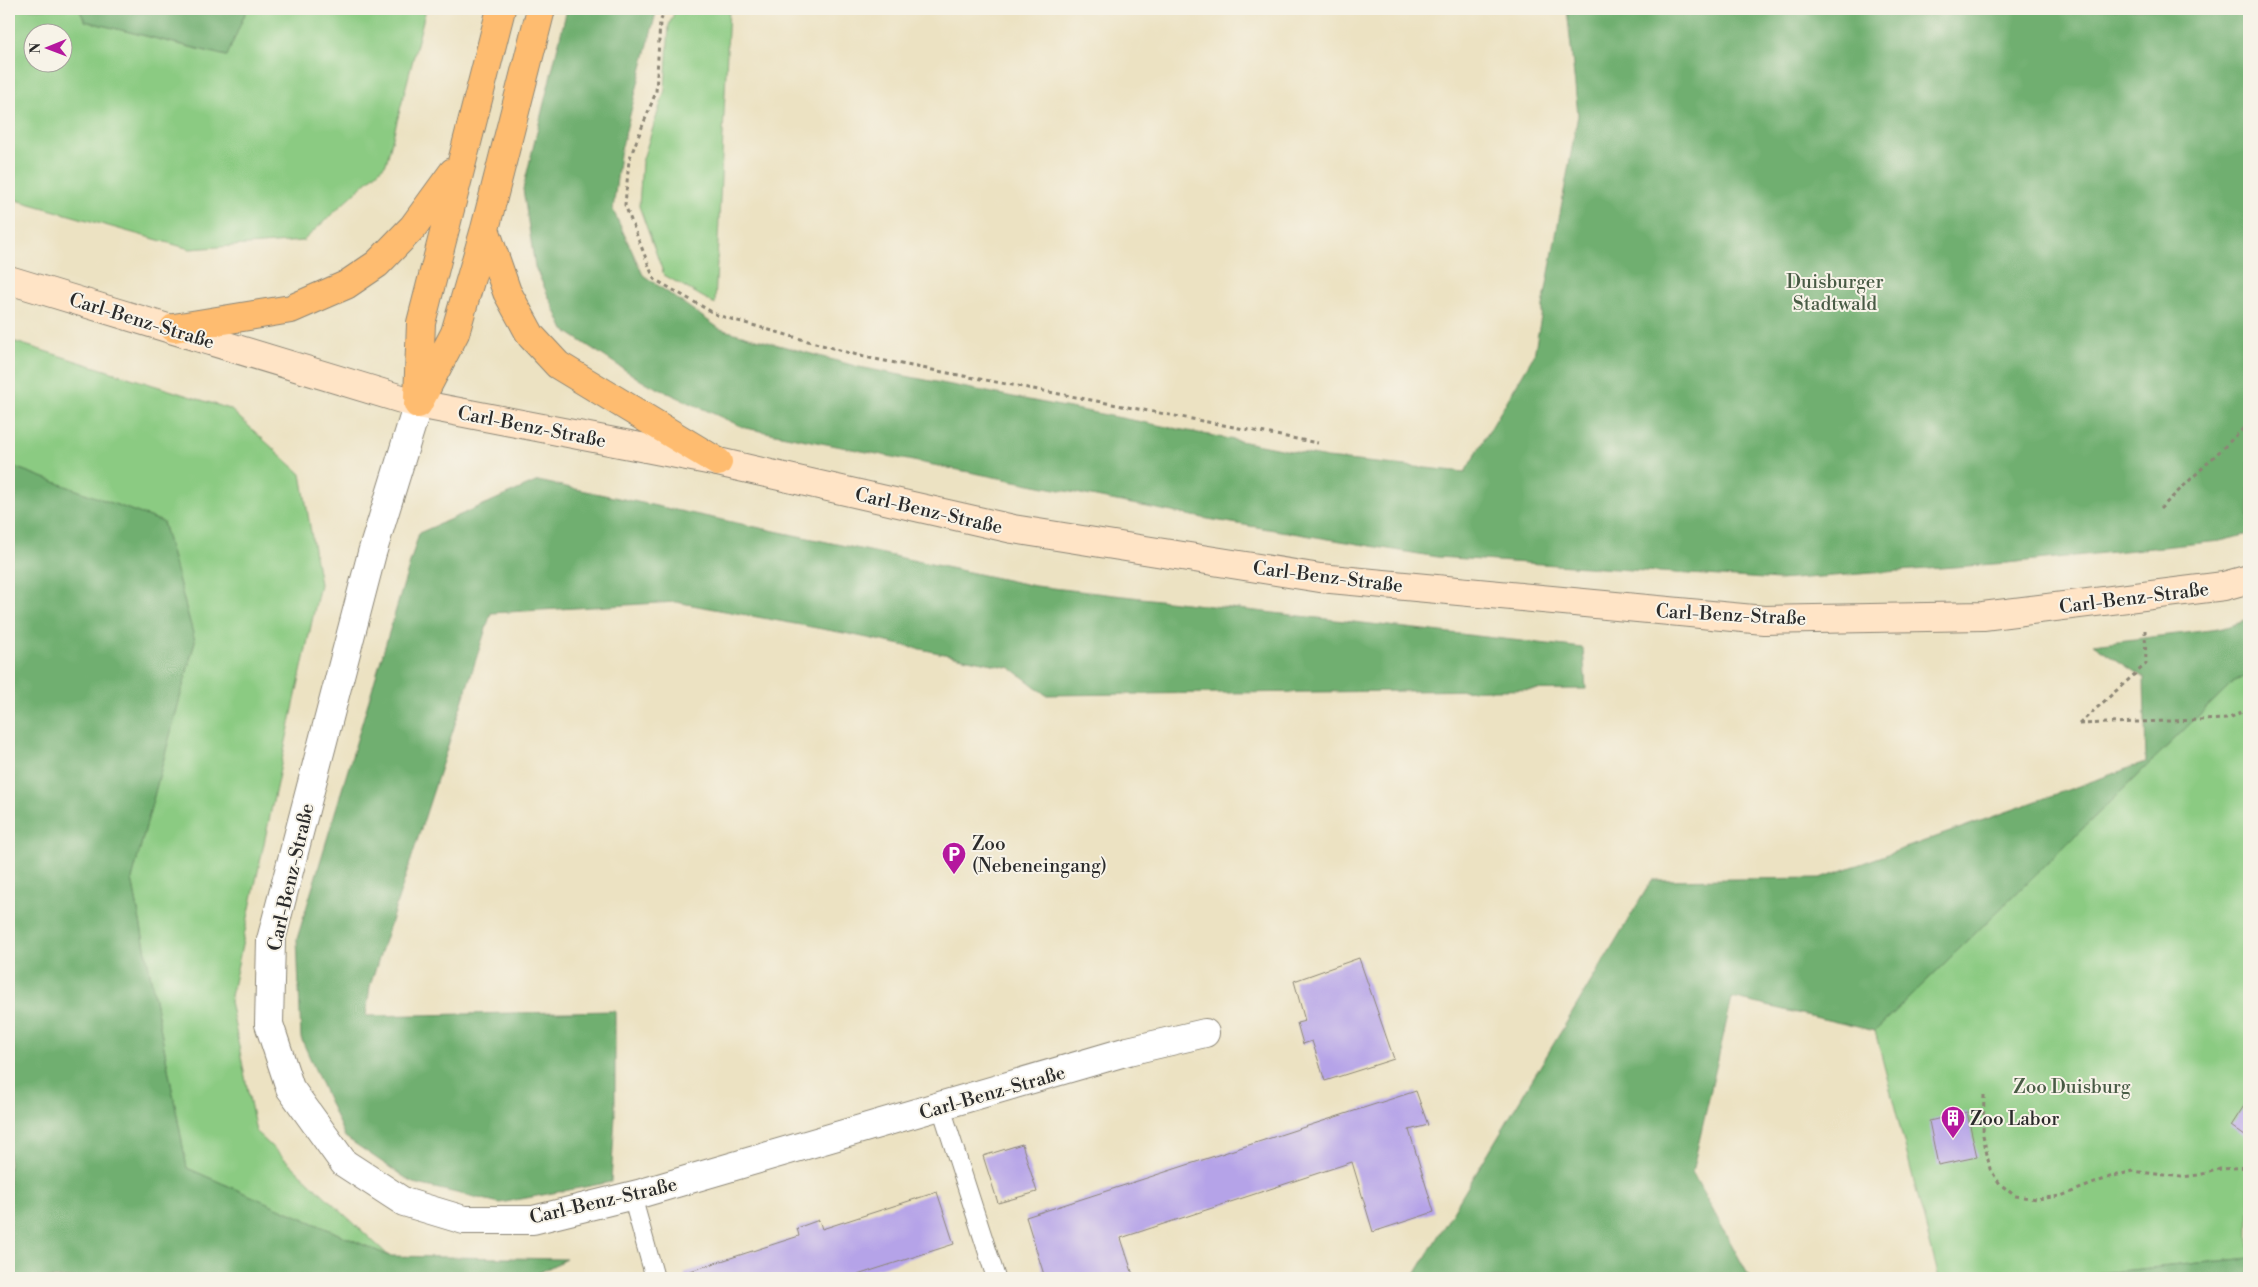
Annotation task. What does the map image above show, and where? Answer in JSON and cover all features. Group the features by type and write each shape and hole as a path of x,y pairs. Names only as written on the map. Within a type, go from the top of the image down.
{"highway":[{"path":"418,404 421,323 501,9"},
{"path":"418,404 456,333 485,229 541,9"},
{"path":"174,328 291,309 346,285 377,264 413,227 461,161"},
{"path":"485,229 507,292 531,336 558,365 718,462"}],"main road":[{"name":"Carl-Benz-Straße","path":"9,280 174,328 318,375 418,404 718,462 1023,531 1320,578 1764,620 1983,616 2224,586 2249,579"}],"street":[{"name":"Carl-Benz-Straße","path":"418,404 372,553 271,940 269,1024 290,1088 344,1163 404,1202 464,1220 533,1220 632,1196 1128,1051 1205,1033"}],"lane":[{"path":"941,1107 996,1278"},
{"path":"632,1196 656,1278"}],"path":[{"path":"666,9 660,22 656,92 629,160 625,206 654,279 716,315 864,357 1318,443"},
{"path":"2160,509 2249,423"},
{"path":"2144,596 2146,664 2079,724 2228,720 2249,708"},
{"path":"1984,1095 1983,1135 1990,1169 2000,1184 2015,1196 2037,1199 2061,1196 2110,1177 2133,1171 2182,1177 2220,1169 2249,1167"}],"green space":[{"path":"9,9 79,9 85,21 226,56 247,9 426,9 386,164 303,241 190,249 9,198"},
{"path":"79,9 247,9 227,56 85,21"},
{"name":"Duisburger Stadtwald","path":"567,9 657,9 620,154 613,210 643,275 720,329 859,367 1327,458 1465,472 1534,355 1578,115 1567,9 2249,9 2249,534 2220,541 2007,563 1779,580 1437,557 1208,519 745,428 642,381 564,330 535,267 523,189"},
{"path":"676,9 729,9 715,304 664,275 639,206 642,162 665,90 669,25"},
{"path":"9,340 230,409 301,474 320,584 230,1001 256,1132 389,1256 187,1168 132,879 195,641 163,522 9,465"},
{"path":"9,465 163,522 195,641 132,879 187,1168 389,1256 566,1259 529,1278 9,1278"},
{"path":"538,481 1035,586 1583,648 1586,689 1046,695 1011,668 844,633 676,602 491,613 370,986 366,1016 615,1011 615,1116 611,1182 500,1203 413,1183 345,1137 301,1038 297,939 419,533"},
{"path":"2249,620 2249,674 2233,682 1875,1031 1732,998 1692,1172 1750,1278 1413,1278 1652,880 1821,878 2146,762 2144,678 2093,644 2219,629"},
{"name":"Zoo Duisburg","path":"2249,674 2249,1258 2052,1278 1939,1278 1875,1031 2233,682"},
{"path":"2249,1258 2249,1278 2052,1278"}],"building":[{"path":"1359,958 1394,1059 1325,1081 1312,1041 1303,1044 1297,1023 1305,1021 1294,981"},
{"path":"1416,1091 1428,1125 1409,1130 1434,1212 1373,1232 1352,1162 1121,1238 1134,1278 1045,1278 1026,1217"},
{"path":"2249,1098 2249,1139 2231,1126"},
{"name":"Zoo Labor","path":"1967,1112 1977,1157 1938,1165 1929,1121"},
{"path":"1022,1144 1037,1192 998,1203 983,1156"},
{"path":"937,1192 954,1244 848,1278 686,1278 684,1273 799,1236 797,1228 819,1220 822,1229"}],"place":[{"name":"Zoo (Nebeneingang)","path":"954,875"},
{"name":"Zoo Labor","path":"1953,1139"}]}
